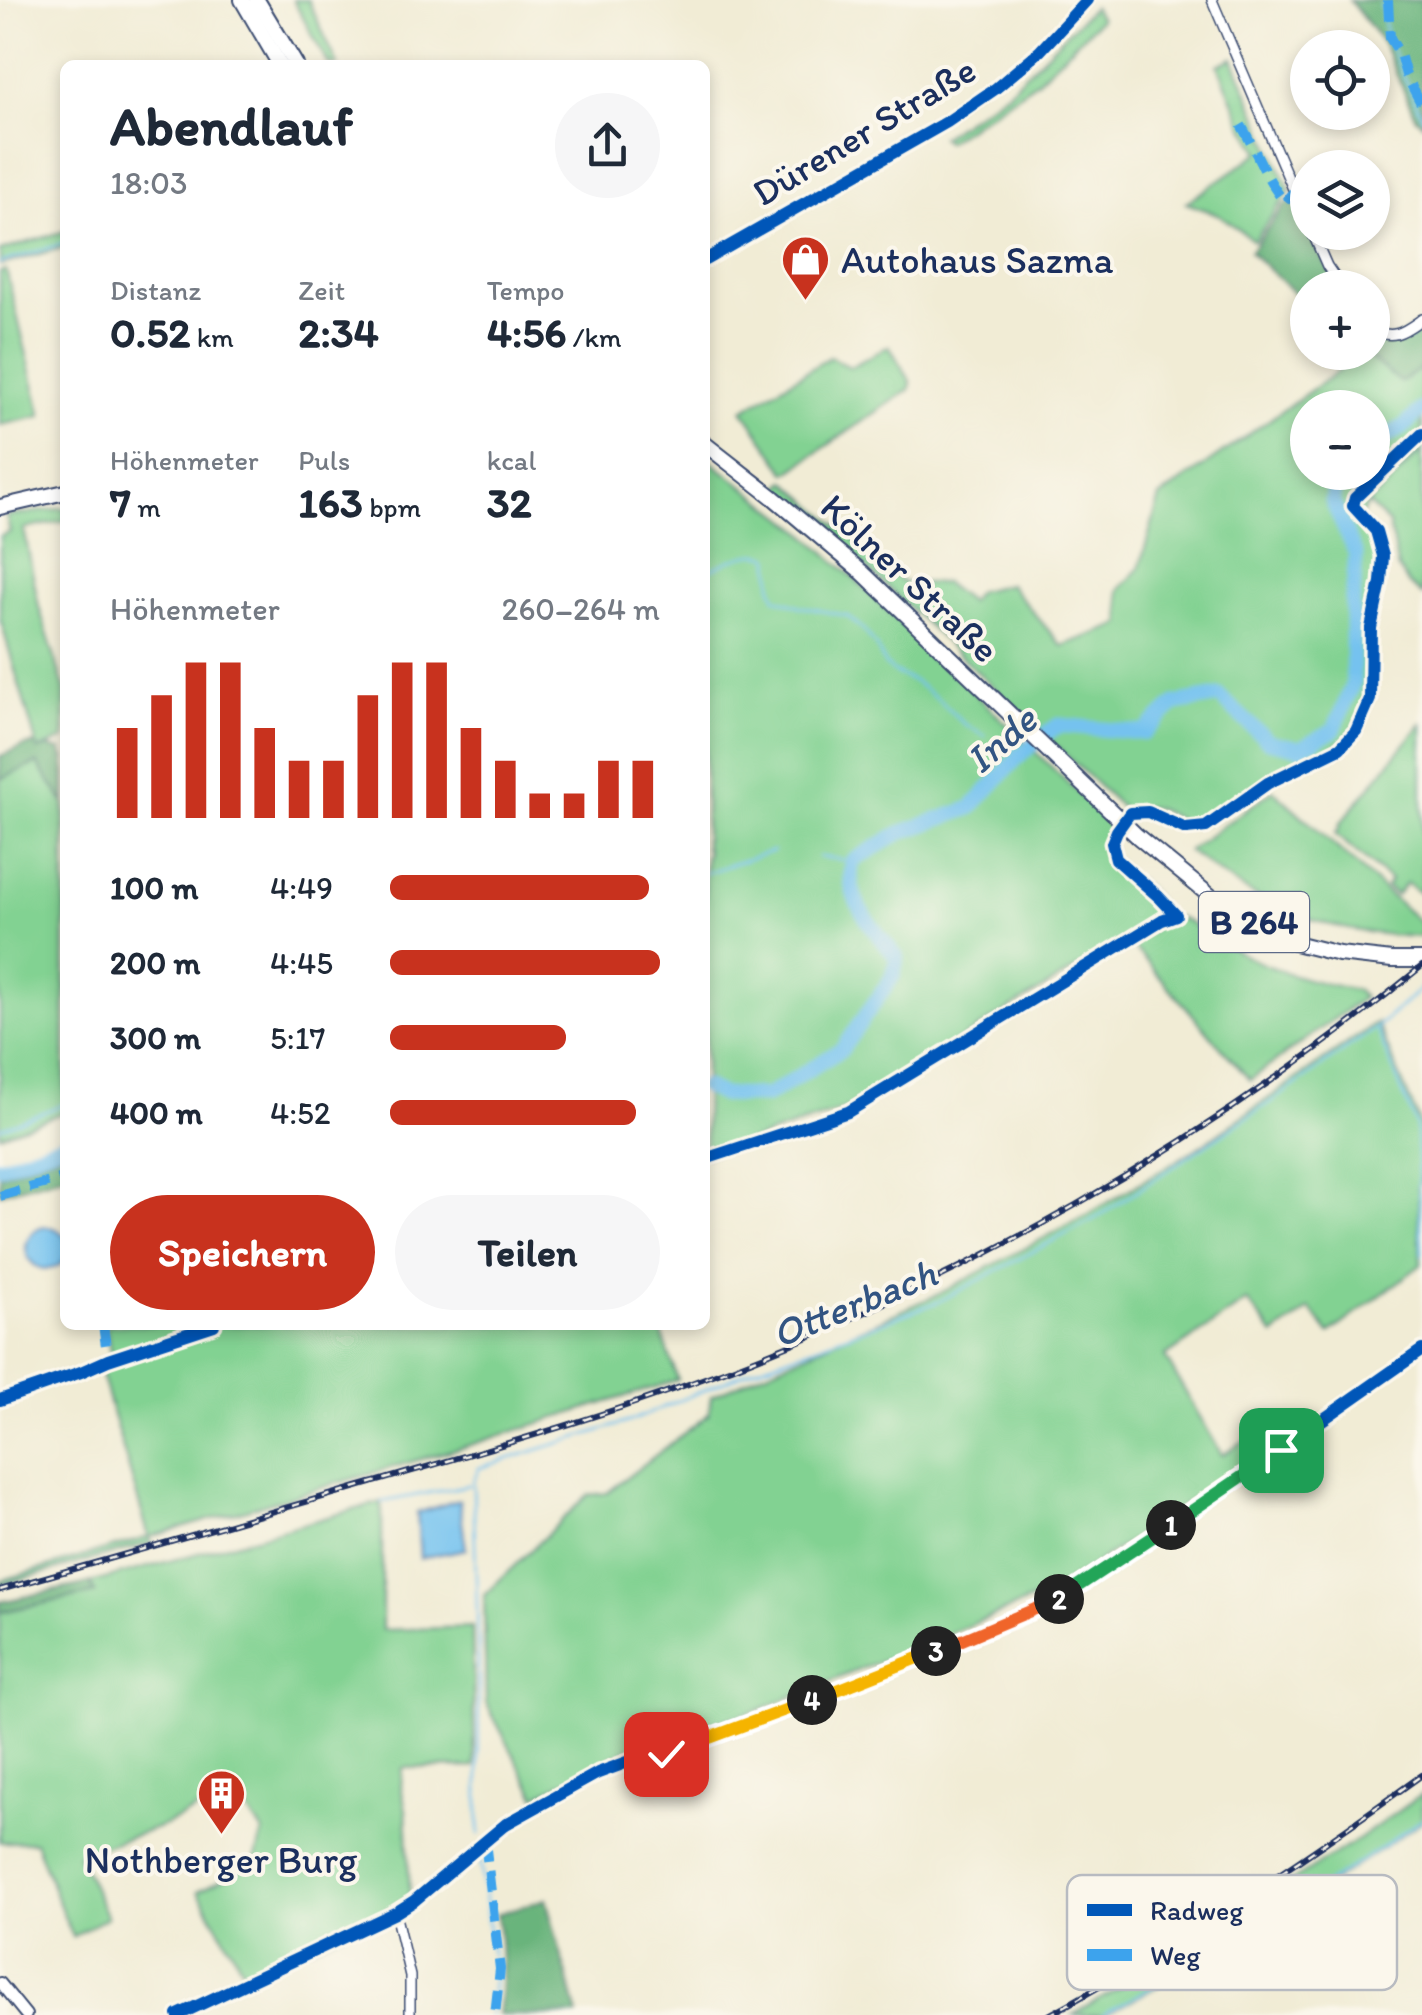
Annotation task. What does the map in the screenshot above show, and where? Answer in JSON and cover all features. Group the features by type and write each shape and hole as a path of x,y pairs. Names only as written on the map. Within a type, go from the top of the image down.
{"main road":[{"path":"242,0 277,60"},
{"path":"258,0 293,60"},
{"name":"Kölner Straße","path":"710,448 863,573 1138,836 1220,904 1291,942 1340,954 1392,960 1421,958"},
{"path":"0,506 60,493"}],"street":[{"name":"Dürener Straße","path":"710,257 946,122 996,89 1040,51 1087,0"},
{"path":"1212,0 1290,183"},
{"path":"1390,335 1400,334 1422,319"},
{"path":"178,2015 395,1913 414,1902 506,1824 598,1772 689,1747 1059,1599 1422,1350"},
{"path":"395,1913 410,1976 410,2015"},
{"path":"0,1983 26,2015"}],"green space":[{"path":"293,0 308,0 336,60 326,60"},
{"path":"1349,0 1422,0 1422,123 1416,118 1390,60 1390,30 1373,30"},
{"path":"1093,7 1100,19 1037,81 946,142 941,137 1006,93"},
{"path":"1233,58 1290,191 1254,241 1220,215 1186,203 1260,152 1243,124 1218,65"},
{"path":"1290,202 1290,250 1318,250 1329,270 1290,270 1290,289 1250,252"},
{"path":"60,233 60,248 0,265 0,251"},
{"path":"6,270 42,416 0,425 0,272"},
{"path":"1419,324 1422,329 1422,368 1400,382 1385,370 1390,370 1390,338 1401,336"},
{"path":"889,346 911,382 910,389 787,473 743,410 830,357 850,367"},
{"path":"1422,368 1422,449 1390,480 1390,390 1311,390 1340,370 1385,370 1400,382"},
{"path":"1290,405 1290,490 1379,490 1366,503 1360,517 1376,546 1379,570 1368,625 1365,698 1350,733 1325,753 1268,779 1205,823 1190,824 1148,807 1125,811 868,569 777,490 786,481 904,583 944,583 969,602 978,591 1009,584 1062,646 1122,624 1119,590 1139,569 1160,497"},
{"path":"1422,451 1422,595 1398,569 1389,524 1368,504 1382,490 1390,490 1390,482"},
{"path":"710,461 800,529 1110,823 1110,842 1119,865 1153,894 1161,907 1158,919 846,1109 710,1154"},
{"path":"60,509 60,522 24,529 39,607 60,674 60,741 38,750 0,618 0,536 10,532 6,516"},
{"path":"1422,723 1422,894 1406,883 1396,895 1386,887 1390,880 1335,834"},
{"path":"36,744 38,750 60,750 60,796 37,763 0,779 0,756"},
{"path":"37,763 60,796 60,1114 0,1135 0,779"},
{"path":"1273,790 1422,924 1422,937 1351,930 1306,918 1240,887 1188,851"},
{"path":"1177,917 1261,963 1357,990 1363,998 1250,1080 1130,943"},
{"path":"1377,1023 1422,1129 1422,1183 1418,1186 1421,1265 1329,1334 1310,1309 1274,1335 1247,1301 1165,1357 1222,1455 1263,1429 1273,1445 1071,1580 1035,1599 759,1710 710,1724 662,1728 536,1796 486,1703 484,1595 588,1495 607,1493 709,1414 711,1396 939,1294 1087,1215 1196,1149"},
{"path":"60,1153 60,1176 0,1193 0,1175"},
{"path":"107,1330 661,1330 678,1380 470,1445 150,1537 151,1543 0,1585 0,1581 149,1537 99,1368 123,1358 122,1353 110,1352"},
{"path":"382,1502 382,1630 472,1627 475,1767 403,1768 410,1895 351,1929 246,1975 198,1891 237,1872 256,1857 263,1832 234,1792 165,1825 78,1855 107,1917 72,1937 35,1842 0,1842 0,1612 94,1593 90,1583"},
{"path":"90,1583 95,1593 0,1612 0,1602"},
{"path":"1422,1794 1422,1821 1342,1875 1302,1875"},
{"path":"546,1899 578,2015 498,2015 501,1965 497,1914"},
{"path":"1115,1990 1150,1990 1104,2015 1073,2015"}],"water":[{"path":"39,1229 60,1232 60,1264 47,1269 39,1267 28,1256 28,1240"},
{"path":"459,1500 466,1549 420,1558 417,1513"}],"waterway":[{"path":"1381,4 1386,37 1422,117"},
{"path":"0,263 60,245"},
{"path":"1407,340 1422,329"},
{"name":"Inde","path":"1390,435 1422,409"},
{"name":"Inde","path":"710,1089 722,1095 767,1096 842,1049 893,976 897,958 857,901 852,888 853,861 900,833 971,808 1022,753 1058,725 1144,733 1175,704 1219,696 1268,741 1300,748 1334,730 1353,683 1356,555 1332,501 1334,490"},
{"path":"710,570 747,555 771,558 776,598 847,616 877,647 885,665 915,682 963,723 985,736"},
{"path":"1004,744 1022,753"},
{"path":"710,871 773,851"},
{"path":"819,857 853,861"},
{"name":"Otterbach","path":"479,1834 473,1482 479,1468 631,1421 751,1370 938,1302 1096,1218 1376,1028 1422,988"},
{"path":"1376,1028 1416,1125 1422,1254"},
{"path":"0,1128 60,1106"},
{"name":"Inde","path":"0,1167 60,1145"},
{"path":"382,1502 469,1485"},
{"path":"1339,1875 1422,1819"},
{"name":"Otterbach","path":"479,1854 494,1970 490,2015"},
{"path":"1102,2015 1147,1990"}],"railway":[{"path":"0,1590 614,1410 792,1344 889,1302 1076,1205 1166,1151 1340,1031 1422,966"},
{"path":"1278,1875 1422,1775"},
{"path":"1049,2015 1093,1990"}],"marked path":[{"path":"1388,0 1390,38 1422,105"},
{"path":"1241,125 1279,194 1285,202 1290,196"},
{"path":"0,1196 60,1179"},
{"path":"104,1330 108,1360"},
{"path":"485,1841 500,1969 495,2015"}],"cycle path":[{"path":"710,257 947,122 1040,51 1087,0"},
{"path":"710,1157 848,1112 1176,915 1116,859 1112,843 1117,831 1130,813 1148,812 1186,829 1206,827 1268,783 1340,748 1356,731 1370,699 1371,628 1383,556 1376,531 1353,506 1355,498 1422,434"},
{"path":"0,1400 199,1330"},
{"path":"178,2015 395,1913 506,1824 598,1773 636,1759 689,1747 764,1719 1059,1599 1422,1350"}],"place":[{"name":"Autohaus Sazma","path":"806,302"},
{"name":"Nothberger Burg","path":"221,1836"}],"route":[{"path":"666,1754 764,1719 1059,1599 1281,1450"}]}
